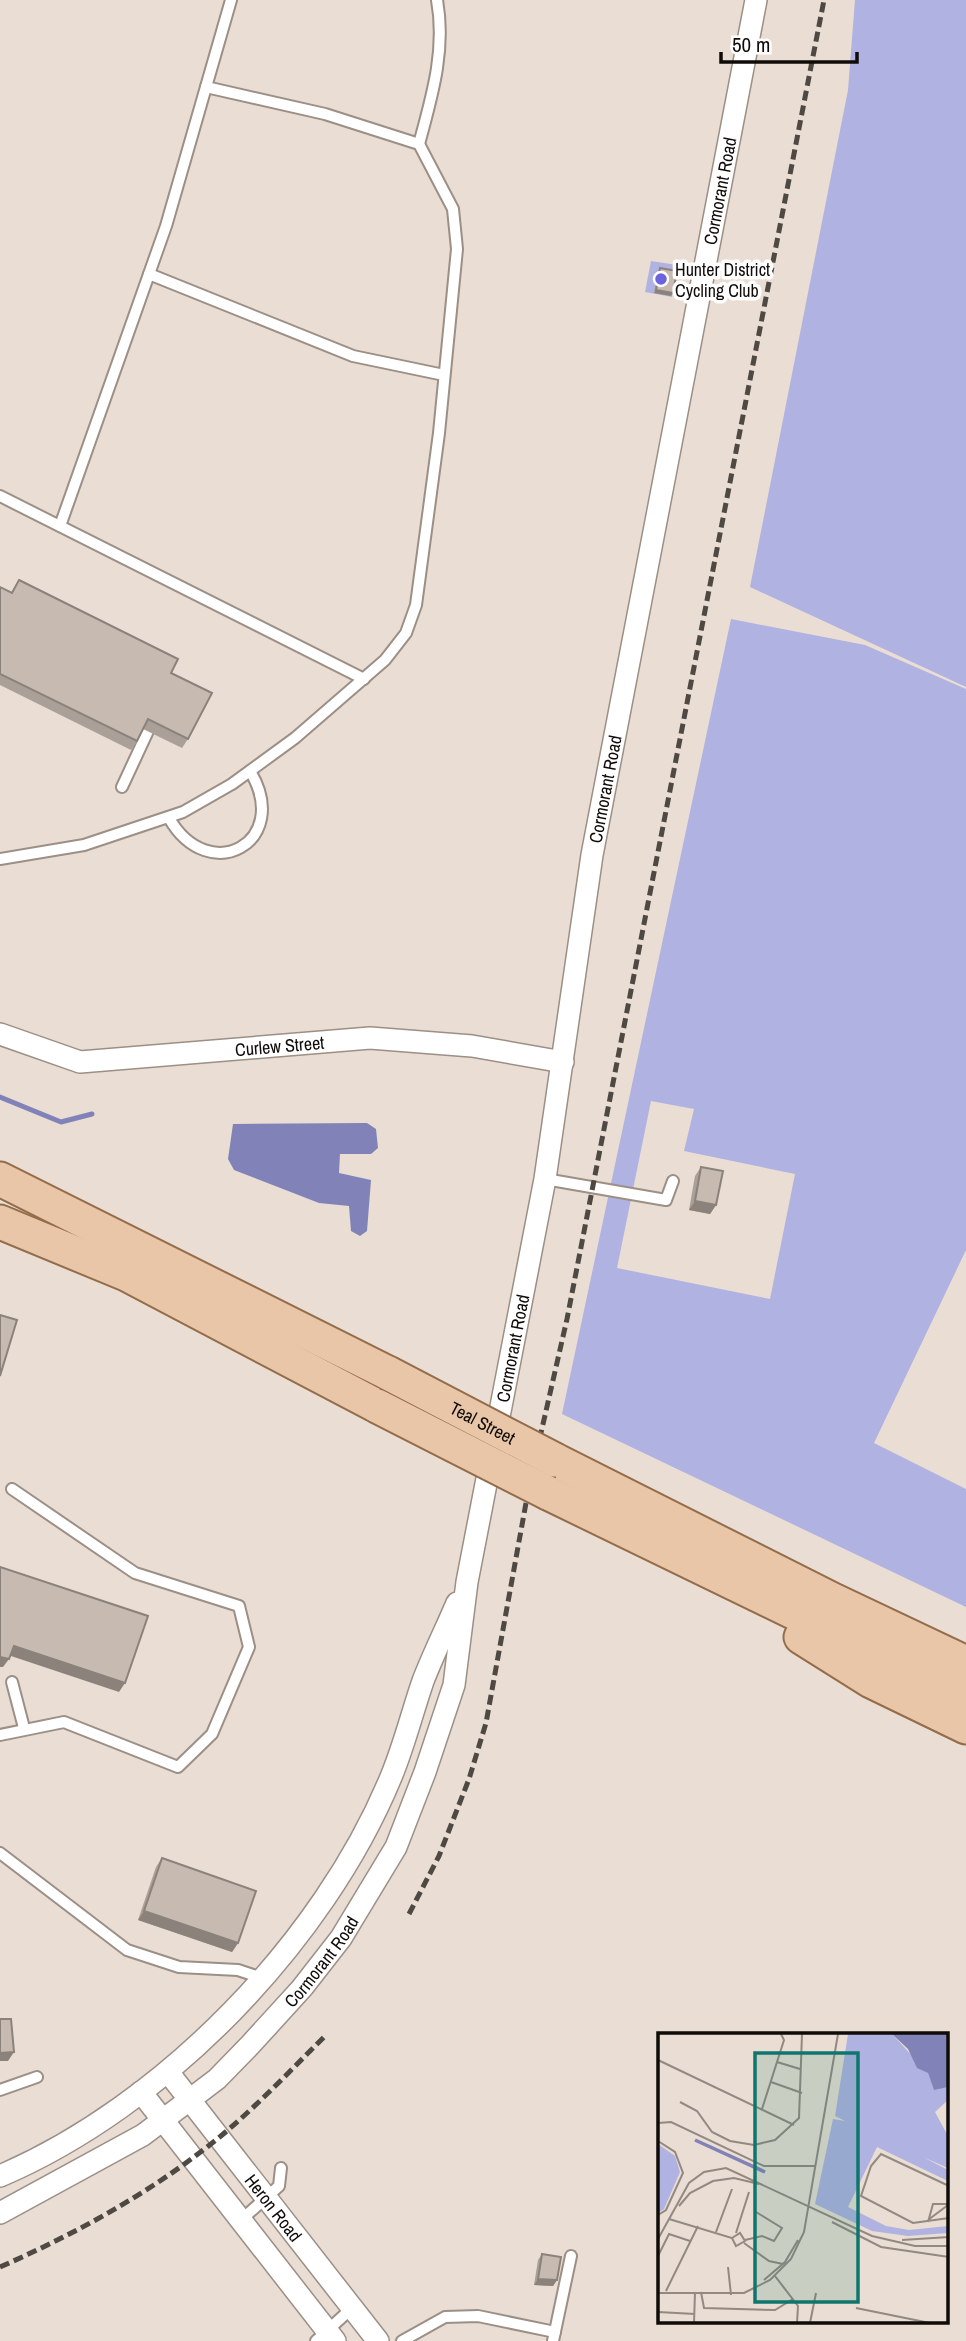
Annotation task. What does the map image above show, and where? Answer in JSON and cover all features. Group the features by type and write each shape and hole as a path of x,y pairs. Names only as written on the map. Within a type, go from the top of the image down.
{"main road":[{"name":"Teal Street","path":"0,1179 835,1601 966,1662"},
{"name":"Teal Street","path":"0,1222 126,1273 548,1493 966,1696"},
{"path":"663,1550 872,1681 966,1727"},
{"path":"835,1601 966,1651"}],"street":[{"name":"Cormorant Road","path":"0,2213 110,2155 189,2100 217,2079 302,1988 341,1938 396,1847 454,1685 467,1582 545,1179 595,841 756,0"},
{"name":"Curlew Street","path":"0,1034 80,1062 370,1038 472,1046 563,1062"},
{"name":"Cormorant Road","path":"0,2176 39,2160 168,2073 275,1965 346,1864 385,1789 424,1678 467,1582"},
{"name":"Heron Road","path":"168,2073 378,2341"},
{"name":"Heron Road","path":"141,2092 326,2338"}],"lane":[{"path":"60,526 149,274 231,0"},
{"path":"0,859 84,845 169,818 250,771 364,679 385,660 405,633 416,605 457,249 453,209 419,144 439,67 441,22 437,0"},
{"path":"206,87 324,114 419,144"},
{"path":"149,274 353,356 444,375"},
{"path":"0,496 364,679"},
{"path":"122,787 148,731"},
{"path":"169,818 179,835 192,847 219,855 236,850 257,835 264,813 260,788 250,771"},
{"path":"545,1179 666,1200 673,1181"},
{"path":"0,1735 64,1722 178,1767 212,1734 249,1647 239,1606 135,1573 12,1489"},
{"path":"12,1682 24,1728"},
{"path":"0,1853 127,1950 179,1967 238,1970 262,1978"},
{"path":"0,2090 37,2077"},
{"path":"240,2221 279,2186 281,2168"},
{"path":"402,2341 445,2317 478,2316 554,2336 570,2256"},
{"path":"326,2338 352,2308"}],"shaded area":[{"path":"855,0 966,0 966,687 750,587 848,90"},
{"name":"Hunter District Cycling Club","path":"651,261 677,265 672,297 645,292"},
{"path":"731,619 865,645 966,689 966,1250 874,1443 966,1489 966,1607 562,1414","holes":["651,1101 694,1109 684,1151 795,1174 770,1299 617,1268"]},
{"path":"367,1123 376,1129 378,1148 371,1154 340,1154 339,1173 371,1180 367,1231 360,1236 351,1231 349,1206 319,1203 234,1170 228,1159 233,1124"}],"building":[{"path":"660,268 677,271 673,293 656,290"},
{"path":"19,580 178,659 171,673 212,693 188,739 148,719 137,741 0,674 0,587 12,593"},
{"path":"701,1167 723,1171 716,1205 695,1201"},
{"path":"0,1315 17,1320 0,1376"},
{"path":"0,1567 148,1616 125,1683 14,1646 9,1659 0,1657"},
{"path":"162,1858 256,1891 238,1943 144,1911"},
{"path":"0,2019 11,2019 14,2052 0,2053"},
{"path":"542,2254 561,2257 557,2280 538,2279"}],"waterway":[{"path":"0,1097 61,1122 92,1114"}],"railway":[{"path":"409,1914 439,1856 469,1779 486,1723 530,1481 567,1319 824,0"},
{"path":"0,2267 112,2211 191,2159 244,2116 324,2037"}],"place":[{"name":"Hunter District Cycling Club","path":"661,279"}]}
